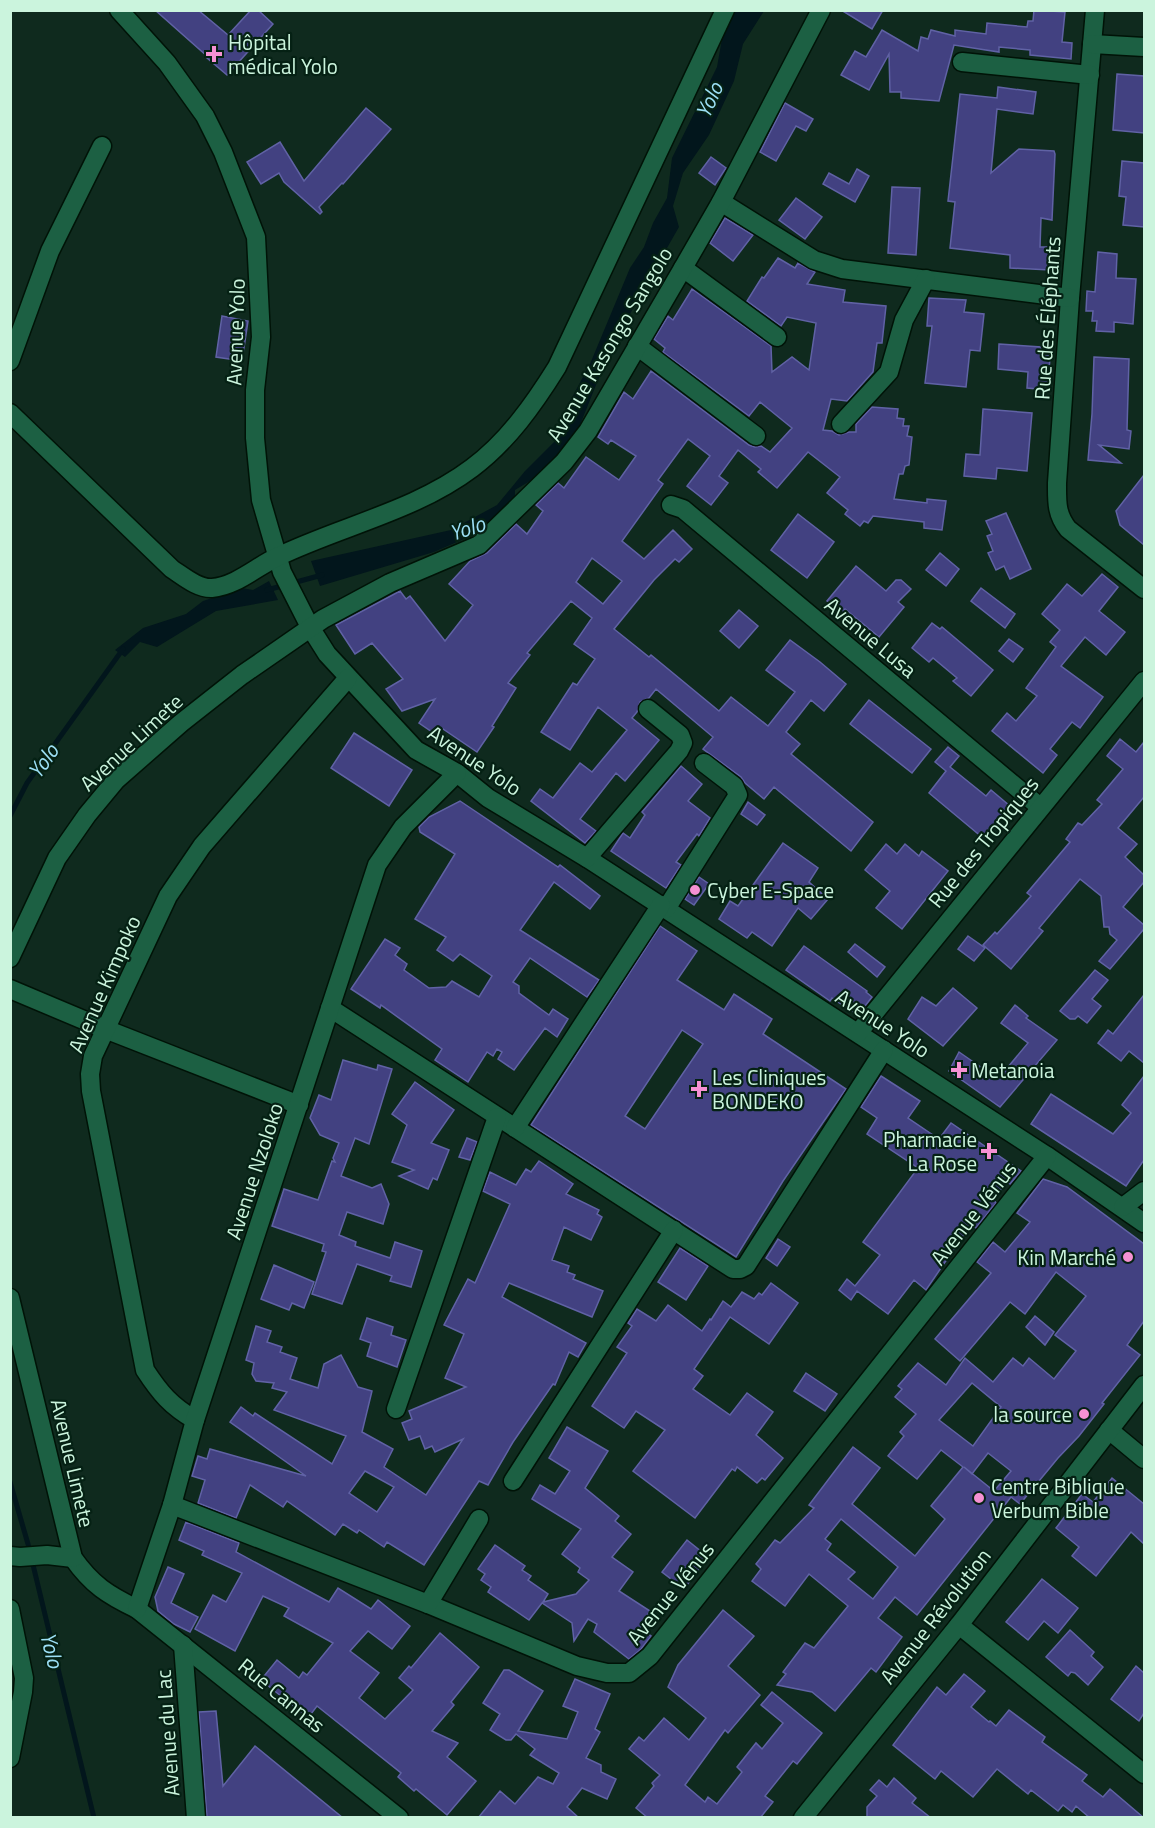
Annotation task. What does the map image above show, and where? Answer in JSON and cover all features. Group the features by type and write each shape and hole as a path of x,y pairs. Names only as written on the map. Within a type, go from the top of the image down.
{"street":[{"name":"Avenue Yolo","path":"119,10 167,63 205,116 227,162 256,237 261,337 255,390 255,438 261,500 280,564 292,594 327,654 416,750 457,773 488,798 587,858 858,1033 1047,1156 1144,1223"},
{"path":"10,413 172,569 193,583 208,588 224,586 280,564 366,521 443,488 474,467 516,426 534,404 557,367 725,10"},
{"name":"Avenue Kasongo Sangolo","path":"310,627 390,583 479,545 564,462 582,439 721,202 821,10"},
{"name":"Rue des Éléphants","path":"1095,10 1070,298 1057,509 1060,519 1068,529 1144,589"},
{"path":"1092,44 1144,47"},
{"path":"962,62 1090,75"},
{"path":"10,361 50,251 102,146"},
{"path":"721,202 814,260 842,269 1070,298"},
{"path":"683,268 777,337"},
{"path":"841,424 889,372 904,320 926,279"},
{"path":"637,346 756,436"},
{"name":"Avenue Lusa","path":"670,505 683,509 1040,807"},
{"name":"Avenue Limete","path":"10,958 57,858 87,815 116,780 181,723 242,675 310,627"},
{"name":"Avenue Kimpoko","path":"195,1420 177,1409 159,1392 145,1370 91,1091 90,1074 93,1056 168,896 202,846 348,678"},
{"name":"Rue des Tropiques","path":"858,1033 1144,681"},
{"path":"587,858 680,751 683,743 680,735 648,709"},
{"path":"515,1128 738,795 734,786 704,763"},
{"name":"Avenue Nzoloko","path":"137,1609 172,1505 195,1420 377,865 403,827 457,773"},
{"path":"10,989 299,1105"},
{"path":"330,1008 734,1269 746,1266 884,1050"},
{"path":"396,1409 498,1117"},
{"name":"Avenue Vénus","path":"172,1505 428,1604 577,1666 607,1673 629,1673 650,1656 1047,1156"},
{"path":"1123,1207 1144,1191"},
{"path":"513,1481 674,1230"},
{"name":"Avenue Limete","path":"10,1298 73,1558 85,1575 109,1596 137,1609"},
{"name":"Avenue Révolution","path":"804,1817 959,1624 1144,1385"},
{"path":"1109,1430 1144,1459"},
{"path":"428,1604 479,1519"},
{"path":"15,1556 46,1555 73,1558"},
{"path":"10,1609 24,1678 10,1758"},
{"name":"Rue Cannas","path":"137,1609 399,1818"},
{"path":"959,1624 1144,1774"},
{"name":"Avenue du Lac","path":"183,1645 196,1818"}],"water":[{"path":"732,11 764,11 743,44 734,81 709,135 683,173 673,206 679,227 635,304 600,375 578,430 540,475 515,490 515,505 487,529 434,552 320,586 311,561 451,530 497,505 525,471 556,440 569,403 590,364 630,268 644,247 653,223 667,198 672,158 717,67 726,16"},
{"path":"269,581 278,600 216,611 157,647 140,642 125,657 115,650 143,628 186,614 203,601 242,588 253,590"}],"building":[{"path":"155,10 198,10 228,35 251,10 258,10 273,24 227,75"},
{"path":"841,10 883,10 872,29"},
{"path":"1034,10 1065,12 1062,42 1072,43 1071,59 1030,55 1030,50 999,47 999,52 954,45 939,101 901,98 901,92 890,92 889,54 869,90 841,75 855,51 866,57 882,30 918,51 921,37 928,39 931,30 955,36 955,30 986,34 987,23 1027,27 1028,21 1033,21"},
{"path":"1117,74 1144,76 1144,133 1113,130"},
{"path":"998,87 1036,92 1033,114 997,109 991,173 1019,149 1054,151 1055,154 1052,220 1041,218 1040,247 1051,247 1050,270 1010,268 1010,255 950,248 955,202 948,201 960,94 997,98"},
{"path":"785,103 813,119 806,131 796,126 776,161 760,152"},
{"path":"366,108 391,129 343,184 319,207 322,212 320,214 284,182 279,173 261,184 247,162 280,142 304,181"},
{"path":"711,157 726,168 715,185 699,173"},
{"path":"1122,161 1144,163 1144,227 1123,225 1126,197 1119,196"},
{"path":"857,169 869,176 855,202 823,184 829,173 849,184"},
{"path":"892,187 920,188 916,255 888,253"},
{"path":"796,198 822,217 805,239 779,220"},
{"path":"725,218 753,235 733,261 710,243"},
{"path":"1098,252 1117,254 1116,278 1136,279 1133,324 1114,322 1114,332 1096,331 1097,321 1092,321 1093,311 1086,311 1087,291 1095,292"},
{"path":"778,258 795,268 798,263 815,272 807,284 845,290 843,302 886,306 882,343 877,343 873,372 847,401 831,399 823,430 839,435 856,432 856,424 872,407 898,409 897,418 904,419 903,426 909,426 907,436 912,437 909,465 905,466 903,474 899,474 894,499 927,503 927,499 946,501 942,530 924,528 924,522 873,516 868,523 864,521 860,526 845,514 848,510 827,493 840,477 808,452 777,488 758,472 761,469 738,450 719,476 728,483 711,505 687,486 710,456 688,439 658,480 663,484 622,541 644,559 673,530 692,549 679,562 675,559 654,580 614,629 649,657 651,655 719,711 731,697 768,726 795,692 766,670 790,640 820,662 846,684 824,711 811,700 786,732 800,744 791,754 873,822 851,851 774,787 764,799 741,777 703,749 713,737 656,689 649,698 640,702 632,718 659,740 625,781 616,773 580,819 596,831 585,843 531,801 540,789 553,798 580,763 592,772 627,730 598,707 570,750 541,732 573,683 577,685 595,659 574,644 592,618 571,601 527,653 530,655 508,683 516,688 477,752 440,727 435,734 419,723 435,699 402,711 386,689 403,679 372,643 355,654 336,625 400,591 406,599 410,596 445,641 473,605 449,584 470,561 487,553 516,524 527,534 543,511 536,505 558,483 564,488 586,457 619,480 636,456 611,440 608,444 598,437 624,392 633,399 651,371 749,445 761,446 770,452 792,428 760,402 749,416 663,352 665,348 654,339 668,316 673,320 692,289 771,346 772,372 792,357 809,370 816,323 787,317 781,326 747,301 762,277 764,278","holes":["592,558 622,581 603,604 576,582"]},
{"path":"929,298 966,300 964,312 984,314 980,351 970,350 966,387 925,383 932,326 927,326"},
{"path":"222,316 248,321 242,361 216,357"},
{"path":"999,344 1041,347 1040,355 1050,356 1048,390 1027,388 1028,372 998,369"},
{"path":"1094,357 1129,359 1127,430 1131,431 1129,449 1099,445 1121,463 1088,460"},
{"path":"983,409 1032,413 1027,471 997,468 996,479 964,476 966,454 980,455"},
{"path":"1144,475 1144,545 1120,525 1116,511"},
{"path":"1006,513 1031,569 1010,579 1004,566 996,570 988,553 993,551 987,536 992,534 986,521"},
{"path":"798,514 834,542 807,578 771,550"},
{"path":"940,553 959,569 946,586 926,570"},
{"path":"856,566 886,591 896,580 901,580 911,589 898,602 904,607 879,637 845,609 842,613 827,601"},
{"path":"1102,574 1118,587 1099,611 1125,632 1106,655 1085,637 1061,666 1103,697 1080,728 1072,722 1050,749 1057,755 1043,773 992,731 1007,713 1016,721 1037,696 1026,688 1056,647 1050,642 1060,630 1042,614 1067,584 1082,596"},
{"path":"981,588 1015,614 1005,628 971,601"},
{"path":"739,610 758,626 739,648 720,631"},
{"path":"932,623 940,629 942,627 993,670 971,696 953,681 957,678 933,658 929,662 912,648"},
{"path":"1009,639 1023,649 1013,662 999,651"},
{"path":"869,700 931,749 912,773 850,724"},
{"path":"354,733 412,770 389,806 331,768"},
{"path":"1120,739 1136,752 1144,742 1144,797 1118,828 1137,844 1125,857 1144,875 1144,882 1123,907 1144,925 1144,929 1110,969 1099,961 1117,940 1110,934 1109,927 1104,927 1101,896 1080,879 1039,928 1043,931 1011,969 983,945 995,932 997,934 1031,896 1027,893 1070,842 1066,839 1078,823 1082,825 1102,804 1097,800 1123,769 1107,756"},
{"path":"948,747 959,756 950,767 986,796 991,790 1010,806 983,838 929,793 946,771 935,762"},
{"path":"681,766 702,784 688,801 710,818 699,836 697,834 676,862 681,865 666,888 611,851 623,833 630,838 645,815 642,812"},
{"path":"460,801 558,867 560,865 600,896 590,909 554,882 520,930 599,980 587,997 530,958 513,982 519,986 519,993 549,1015 553,1009 568,1019 557,1037 545,1028 514,1070 498,1059 502,1052 497,1049 493,1056 487,1052 468,1082 435,1060 442,1049 381,1005 380,1008 351,989 385,939 400,948 395,955 407,964 404,970 429,988 446,987 452,981 479,997 492,976 460,954 453,961 437,950 446,937 415,919 455,854 420,832 419,827 429,817"},
{"path":"748,802 765,815 757,825 741,814"},
{"path":"783,843 818,868 809,882 828,899 811,919 798,908 772,946 752,932 747,938 719,919 730,901 738,906"},
{"path":"886,844 897,854 905,844 919,856 922,851 948,871 902,929 876,908 890,891 865,870"},
{"name":"Cyber E-Space","path":"699,877 709,884 694,905 685,899"},
{"name":"Les Cliniques BONDEKO","path":"660,926 697,951 677,980 724,1010 734,994 772,1019 763,1034 846,1089 783,1181 736,1257 531,1125","holes":["682,1030 703,1044 645,1129 625,1116"]},
{"path":"968,936 985,948 974,961 958,949"},
{"path":"855,944 885,967 877,977 848,952"},
{"path":"804,946 872,997 858,1015 832,998 830,1001 786,970"},
{"path":"1095,970 1108,980 1092,999 1101,1006 1087,1023 1078,1016 1070,1019 1060,1011"},
{"path":"953,988 977,1008 943,1046 908,1019 922,997 936,1006"},
{"path":"1144,995 1144,1063 1129,1051 1121,1061 1098,1043 1108,1030 1113,1034"},
{"path":"1015,1005 1028,1016 1026,1018 1057,1040 1000,1107 949,1071 959,1052 998,1079 1028,1043 1001,1023"},
{"path":"343,1060 377,1070 378,1065 392,1069 369,1144 355,1138 341,1176 372,1188 381,1184 389,1204 383,1224 347,1212 339,1235 356,1242 355,1246 390,1258 395,1242 422,1251 411,1287 390,1281 392,1276 357,1264 342,1304 312,1294 326,1252 322,1251 324,1244 272,1226 284,1189 318,1200 332,1161 335,1162 333,1158 339,1143 320,1135 310,1118 319,1095 331,1100"},
{"path":"881,1076 920,1101 908,1118 939,1139 951,1123 1021,1171 1010,1184 1007,1182 993,1199 996,1203 976,1228 971,1224 926,1290 914,1280 888,1314 857,1291 851,1300 839,1290 847,1279 855,1286 880,1255 863,1242 918,1168 867,1134 877,1118 861,1107"},
{"path":"1144,1076 1144,1160 1126,1186 1031,1124 1051,1094 1113,1134 1131,1113 1122,1105"},
{"path":"415,1082 454,1110 431,1143 449,1150 437,1180 433,1178 428,1189 399,1176 414,1170 392,1162 407,1125 392,1114"},
{"path":"467,1138 477,1142 470,1160 459,1157"},
{"path":"539,1161 573,1184 566,1194 599,1210 597,1214 602,1217 591,1240 564,1227 552,1260 569,1266 567,1272 575,1275 573,1279 603,1291 592,1317 509,1283 502,1297 586,1343 578,1357 569,1352 555,1385 553,1384 513,1442 488,1485 479,1481 424,1565 387,1542 384,1547 359,1530 357,1533 343,1524 335,1535 287,1501 283,1507 250,1485 236,1518 198,1503 205,1480 192,1476 198,1456 207,1459 210,1449 306,1476 230,1422 241,1407 253,1416 255,1413 332,1464 346,1436 274,1410 287,1392 272,1388 274,1383 256,1381 252,1374 254,1363 246,1360 256,1326 271,1331 267,1342 282,1347 280,1352 297,1358 290,1379 318,1388 324,1364 341,1355 358,1387 372,1391 362,1432 393,1449 384,1467 426,1495 463,1439 435,1452 432,1446 425,1449 420,1436 409,1440 402,1423 412,1419 409,1411 466,1387 445,1378 464,1334 444,1325 468,1279 475,1283 510,1204 483,1191 490,1172 516,1185 526,1169 531,1172","holes":["365,1471 394,1487 377,1512 349,1493"]},
{"path":"1043,1179 1067,1187 1144,1244 1144,1321 1127,1345 1140,1355 1079,1436 1020,1504 1011,1497 917,1615 895,1597 878,1618 902,1637 876,1672 871,1668 835,1711 812,1692 777,1685 786,1674 783,1672 805,1643 814,1648 848,1606 809,1574 785,1606 752,1581 761,1569 756,1564 775,1540 780,1543 814,1508 809,1505 853,1447 880,1468 852,1504 915,1556 945,1519 931,1506 963,1467 941,1450 917,1479 888,1456 904,1436 900,1432 916,1414 895,1397 902,1389 898,1386 918,1363 946,1385 965,1358 993,1382 1013,1358 1023,1366 1029,1358 1054,1379 1076,1351 1055,1335 1086,1296 1056,1272 1025,1314 1010,1302 960,1361 935,1339 991,1273 977,1262 993,1242 1005,1252 1030,1222 1017,1213","holes":["972,1383 1001,1407 973,1446 939,1420","988,1453 1011,1471 994,1491 972,1474","841,1519 898,1567 873,1599 848,1579 855,1572 827,1550 831,1544 825,1539"]},
{"path":"778,1239 790,1247 777,1266 766,1258"},
{"path":"680,1248 708,1266 686,1300 658,1282"},
{"path":"274,1265 314,1282 304,1308 292,1303 289,1310 261,1299"},
{"path":"771,1283 798,1303 769,1344 730,1317 694,1369 703,1376 693,1389 730,1415 747,1393 773,1412 756,1435 783,1458 765,1480 762,1478 757,1483 737,1467 735,1471 732,1469 695,1518 633,1471 665,1430 636,1411 624,1428 592,1406 627,1353 617,1347 632,1326 628,1323 637,1309 656,1321 668,1305 702,1331 723,1301 731,1307 742,1292 754,1299 759,1293 762,1295"},
{"path":"1035,1316 1054,1332 1045,1345 1026,1327"},
{"path":"367,1318 393,1327 391,1335 406,1340 397,1367 367,1356 371,1343 360,1339"},
{"path":"806,1373 837,1394 825,1411 794,1391"},
{"path":"567,1427 608,1451 585,1488 619,1516 615,1521 631,1534 612,1557 633,1572 619,1591 650,1611 640,1628 651,1636 629,1659 594,1632 597,1624 588,1619 574,1641 572,1623 542,1603 529,1620 488,1592 491,1587 481,1580 485,1574 478,1569 495,1545 525,1566 522,1570 531,1576 528,1580 548,1594 543,1602 576,1594 589,1580 578,1572 580,1568 562,1554 581,1529 532,1499 540,1485 555,1494 570,1471 549,1458"},
{"path":"1112,1478 1144,1504 1144,1544 1131,1532 1096,1576 1072,1556 1079,1547 1056,1528 1082,1494 1093,1502"},
{"path":"186,1522 239,1543 236,1552 329,1602 338,1588 371,1609 378,1600 410,1626 392,1649 368,1631 350,1651 379,1673 359,1698 385,1719 413,1690 399,1678 409,1666 411,1668 440,1633 479,1667 451,1702 454,1705 432,1731 458,1743 447,1757 476,1781 447,1815 416,1789 414,1791 398,1777 401,1773 317,1706 308,1718 261,1680 277,1660 299,1678 303,1672 307,1675 333,1643 284,1616 289,1608 263,1596 235,1651 195,1629 213,1595 226,1602 242,1573 202,1555 204,1551 179,1540"},
{"path":"687,1540 708,1557 684,1589 662,1572"},
{"path":"168,1567 184,1574 171,1603 198,1617 190,1632 174,1624 158,1611 155,1597"},
{"path":"1042,1579 1078,1608 1058,1633 1044,1621 1028,1640 1006,1622"},
{"path":"723,1610 754,1636 728,1666 760,1695 728,1733 725,1730 685,1785 705,1802 708,1797 717,1804 742,1772 737,1767 756,1743 762,1749 783,1723 761,1705 772,1692 822,1733 797,1764 793,1761 765,1796 773,1802 760,1818 648,1818 636,1808 660,1775 629,1749 639,1737 644,1741 664,1718 689,1740 706,1718 668,1687 678,1665"},
{"path":"1070,1630 1094,1652 1091,1656 1103,1667 1088,1685 1075,1673 1071,1672 1068,1676 1046,1657"},
{"path":"1136,1666 1144,1673 1144,1713 1139,1721 1111,1699"},
{"path":"504,1670 509,1670 543,1691 518,1731 567,1739 578,1712 563,1706 575,1679 610,1694 595,1729 600,1732 586,1758 601,1765 601,1772 616,1779 607,1799 582,1788 567,1807 579,1818 478,1818 500,1791 515,1804 538,1777 553,1784 559,1773 530,1755 535,1749 516,1734 511,1740 506,1740 490,1730 500,1714 483,1703"},
{"path":"964,1674 985,1691 971,1707 989,1722 996,1726 1009,1710 1045,1737 1042,1742 1087,1775 1082,1781 1103,1797 1110,1789 1144,1818 1090,1818 1076,1806 1072,1812 1063,1805 1058,1811 1031,1790 1028,1794 997,1769 973,1797 941,1771 935,1779 893,1745 937,1687 946,1695"},
{"path":"216,1711 223,1786 255,1746 343,1818 207,1818 199,1712"},
{"path":"894,1778 916,1798 912,1803 931,1818 867,1818 867,1807 877,1796 870,1790 879,1780 887,1787"}],"waterway":[{"name":"Yolo","path":"267,590 322,575"},
{"name":"Yolo","path":"10,816 27,783 123,649"},
{"name":"Yolo","path":"10,1482 28,1544 94,1818"}],"place":[{"name":"Hôpital médical Yolo","path":"214,54"},
{"name":"Cyber E-Space","path":"695,890"},
{"name":"Metanoia","path":"959,1070"},
{"name":"Les Cliniques BONDEKO","path":"699,1089"},
{"name":"Pharmacie La Rose","path":"989,1151"},
{"name":"Kin Marché","path":"1128,1257"},
{"name":"la source","path":"1084,1414"},
{"name":"Centre Biblique Verbum Bible","path":"979,1498"}]}
